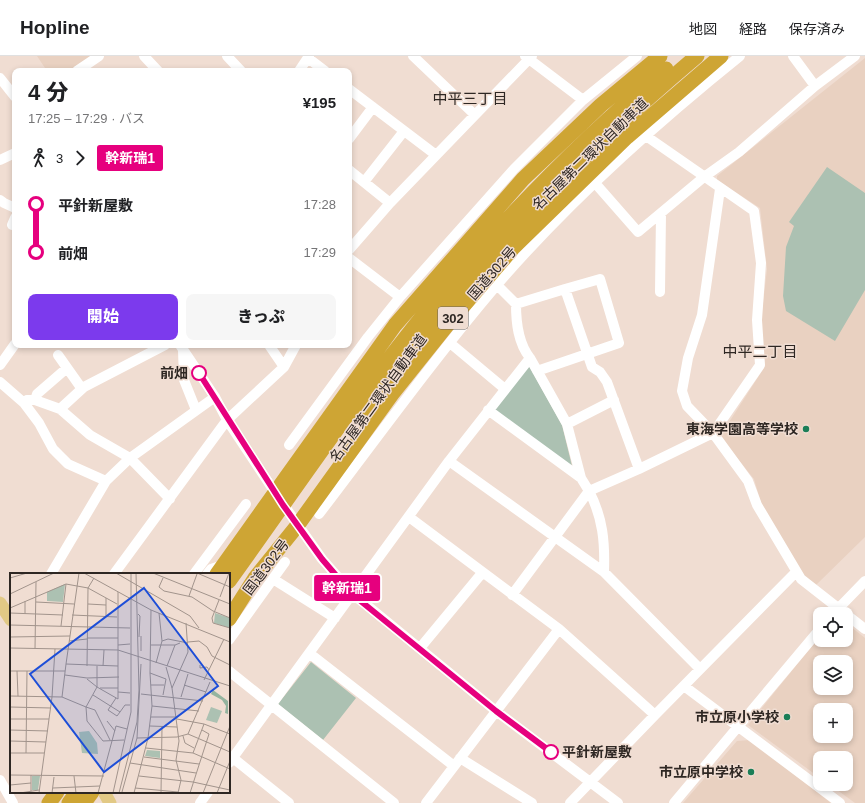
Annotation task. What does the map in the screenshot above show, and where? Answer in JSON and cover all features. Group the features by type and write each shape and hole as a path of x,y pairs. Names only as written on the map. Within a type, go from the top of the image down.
{"highway":[{"name":"302","path":"220,570 276,494 314,436 395,325 523,179 601,105 660,56"},
{"name":"名古屋第二環状自動車道","path":"230,580 390,358 445,290 503,224 568,157 633,96 682,56"},
{"name":"名古屋第二環状自動車道","path":"230,602 400,366 454,298 511,232 577,165 643,102 698,56"},
{"name":"国道302号","path":"231,631 255,578 378,425 448,324 513,248 627,137 721,56"},
{"path":"69,803 76,793"},
{"path":"84,803 91,793"},
{"path":"93,803 100,793"}],"main road":[{"path":"0,603 10,618"},
{"path":"105,793 110,803"}],"street":[{"path":"82,68 99,56"},
{"path":"144,56 155,68"},
{"path":"228,56 238,68"},
{"path":"289,445 368,337 400,297 514,169 583,100 637,56"},
{"path":"318,514 378,425 450,343 497,285 550,227 594,183 646,136 740,56"},
{"path":"793,56 814,86"},
{"path":"594,183 638,232 704,177 740,152 814,86 855,56"},
{"path":"302,68 308,57 321,68"},
{"path":"352,247 390,203 529,57 583,100"},
{"path":"418,58 474,115"},
{"path":"0,78 12,93"},
{"path":"352,91 436,155"},
{"path":"352,135 373,108"},
{"path":"364,182 404,131"},
{"path":"512,595 589,491 639,469 713,433 760,365 757,320 761,263 754,211 720,189 646,136"},
{"path":"0,160 12,154"},
{"path":"352,172 390,203"},
{"path":"720,189 702,315 688,358 682,391 687,406 713,433 748,481 757,505 796,572 801,579 832,607"},
{"path":"0,200 12,206"},
{"path":"660,292 661,213"},
{"path":"352,260 400,297"},
{"path":"516,304 600,279 619,343 537,371"},
{"path":"497,285 516,304 516,325 525,352 530,358 567,424 581,478 597,506 604,533 604,572"},
{"path":"565,289 592,367 600,372 607,382 639,469"},
{"path":"450,343 505,389"},
{"path":"0,365 12,348"},
{"path":"60,409 82,389 159,348"},
{"path":"181,348 184,380 196,410"},
{"path":"182,348 215,397 227,420 297,526 322,559 352,594 496,711 618,803"},
{"path":"271,348 284,367"},
{"path":"115,573 227,420 284,367 294,348"},
{"path":"58,355 82,389"},
{"path":"288,803 231,760 449,461 530,358"},
{"path":"35,400 37,394 67,368"},
{"path":"0,382 24,403 39,423 53,449 68,464 106,481"},
{"path":"52,573 106,481 130,458 215,397"},
{"path":"24,403 27,400 35,400 60,409 90,435 130,458 170,499"},
{"path":"567,424 614,400"},
{"path":"488,410 581,478"},
{"path":"310,416 314,436"},
{"path":"449,461 604,572 700,669"},
{"path":"195,573 246,504"},
{"path":"409,517 559,629 655,715"},
{"path":"231,631 285,562"},
{"path":"207,573 210,569 220,570"},
{"path":"570,803 796,572"},
{"path":"420,648 482,573"},
{"path":"273,579 335,618"},
{"path":"840,607 865,581"},
{"path":"853,622 865,629"},
{"path":"426,803 559,629"},
{"path":"674,803 737,725 813,637"},
{"path":"309,653 457,762 532,803"},
{"path":"230,672 394,803"},
{"path":"684,686 840,803"},
{"path":"0,780 13,803"},
{"path":"200,803 207,793"}],"shaded area":[{"path":"37,56 91,56 73,68 45,68"},
{"path":"865,58 865,537 816,585 800,573 762,506 754,479 721,438 722,433 764,368 761,320 767,269 760,208 717,180 717,176"},
{"name":"市立原小学校","path":"853,629 865,638 865,803 855,803 839,791 853,791 853,751 813,751 813,773 748,725 813,645 813,647 853,647"},
{"name":"市立原中学校","path":"750,740 813,789 813,791 816,791 831,803 683,803 737,741"}],"green space":[{"path":"827,167 865,193 865,290 835,341 786,311 783,296 786,247 794,226 789,222"},
{"path":"529,366 562,425 572,466 494,410"},
{"path":"311,662 356,698 323,740 278,704"}],"bus line":[{"name":"幹新瑞1","path":"199,373 215,397 227,420 297,526 322,559 352,594 496,711 551,752"}],"place":[{"name":"前畑","path":"199,373"},
{"name":"東海学園高等学校","path":"806,429"},
{"name":"市立原小学校","path":"787,717"},
{"name":"平針新屋敷","path":"551,752"},
{"name":"市立原中学校","path":"751,772"}],"district":[{"name":"中平三丁目","path":"470,98"},
{"name":"中平二丁目","path":"760,351"}]}
